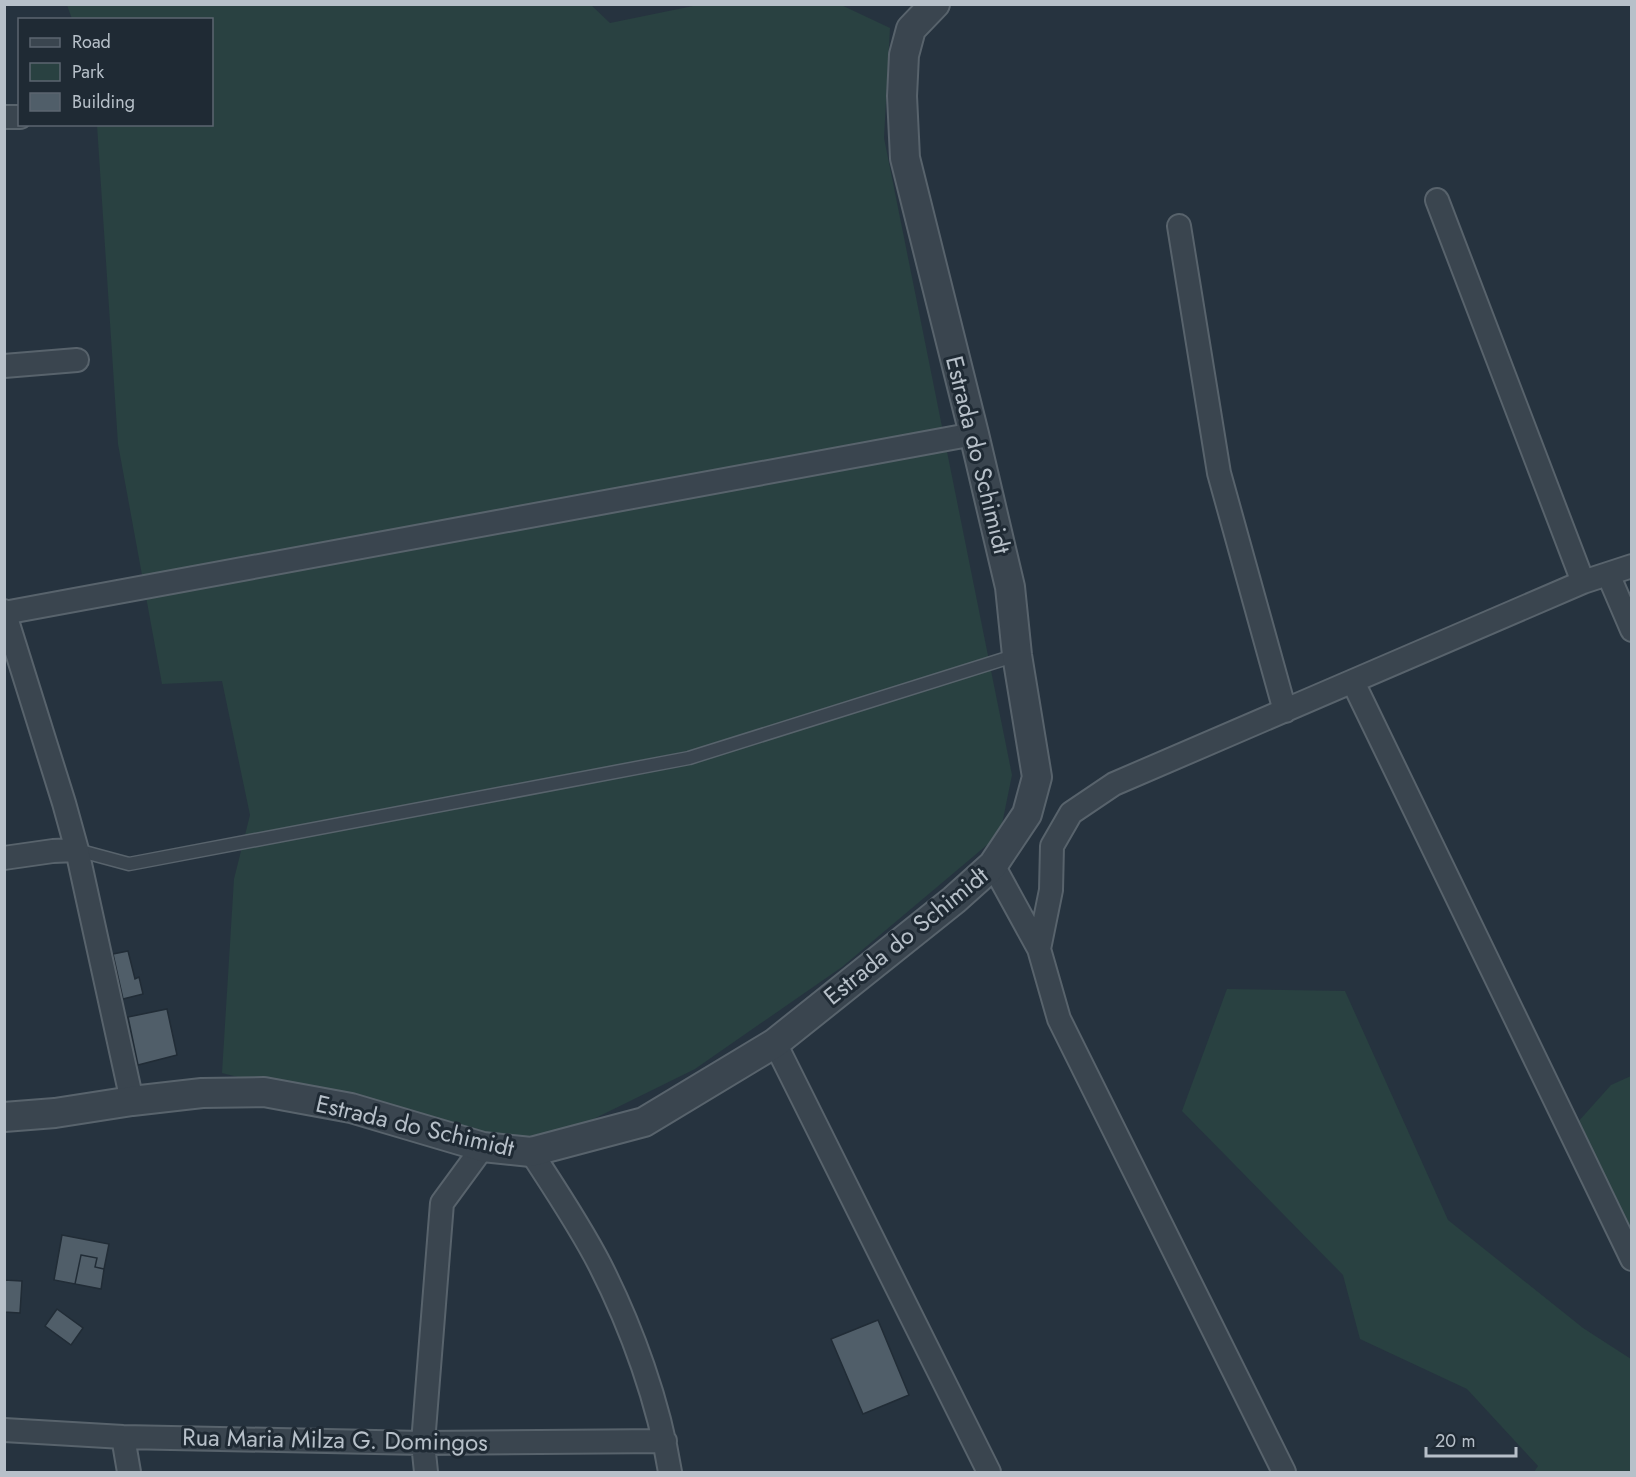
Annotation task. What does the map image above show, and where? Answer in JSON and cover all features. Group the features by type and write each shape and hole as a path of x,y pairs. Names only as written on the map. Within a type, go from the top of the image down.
{"street":[{"name":"Estrada do Schimidt","path":"4,1117 54,1113 202,1093 264,1092 351,1108 483,1147 531,1152 644,1122 775,1043 954,900 993,865 1027,814 1037,777 1017,655 1010,587 905,158 902,96 904,55 911,29 935,4"},
{"path":"1437,200 1583,582"},
{"path":"1179,226 1219,473 1285,711"},
{"path":"4,366 77,360"},
{"path":"132,1101 77,850 5,612 974,434"},
{"path":"1039,949 1051,890 1052,846 1071,813 1114,784 1583,582 1632,566"},
{"path":"1608,574 1632,630"},
{"path":"1353,682 1632,1259"},
{"path":"4,858 77,850"},
{"path":"993,865 1039,949 1059,1019 1284,1473"},
{"path":"775,1043 989,1473"},
{"path":"426,1473 423,1443 442,1203 483,1147"},
{"path":"531,1152 567,1206 600,1265 638,1350 665,1441 670,1473"},
{"name":"Rua Maria Milza G. Domingos","path":"4,1430 123,1437 423,1443 665,1441"},
{"path":"123,1437 129,1473"}],"lane":[{"path":"77,850 129,864 689,758 1017,655"}],"green space":[{"path":"590,4 610,23 698,5 839,4 890,28 884,138 1012,775 1000,834 842,967 695,1069 557,1137 484,1141 222,1073 234,879 250,815 222,681 162,684 118,444 97,126 213,126 213,18 72,18 67,5"},
{"path":"1227,989 1345,991 1448,1220 1583,1328 1631,1359 1631,1472 1534,1472 1538,1466 1467,1389 1360,1339 1343,1275 1182,1111"},
{"path":"1631,1076 1631,1238 1569,1132 1611,1085"}],"building":[{"path":"128,951 135,979 139,977 143,994 123,999 113,954"},
{"path":"167,1009 177,1055 138,1065 128,1017"},
{"path":"62,1235 109,1244 104,1269 95,1267 97,1258 81,1255 75,1284 54,1280"},
{"path":"81,1255 97,1258 95,1267 104,1269 101,1289 75,1284"},
{"path":"4,1280 22,1281 20,1313 4,1312"},
{"path":"57,1309 83,1328 71,1345 45,1326"},
{"path":"878,1320 909,1395 863,1414 831,1339"}]}
